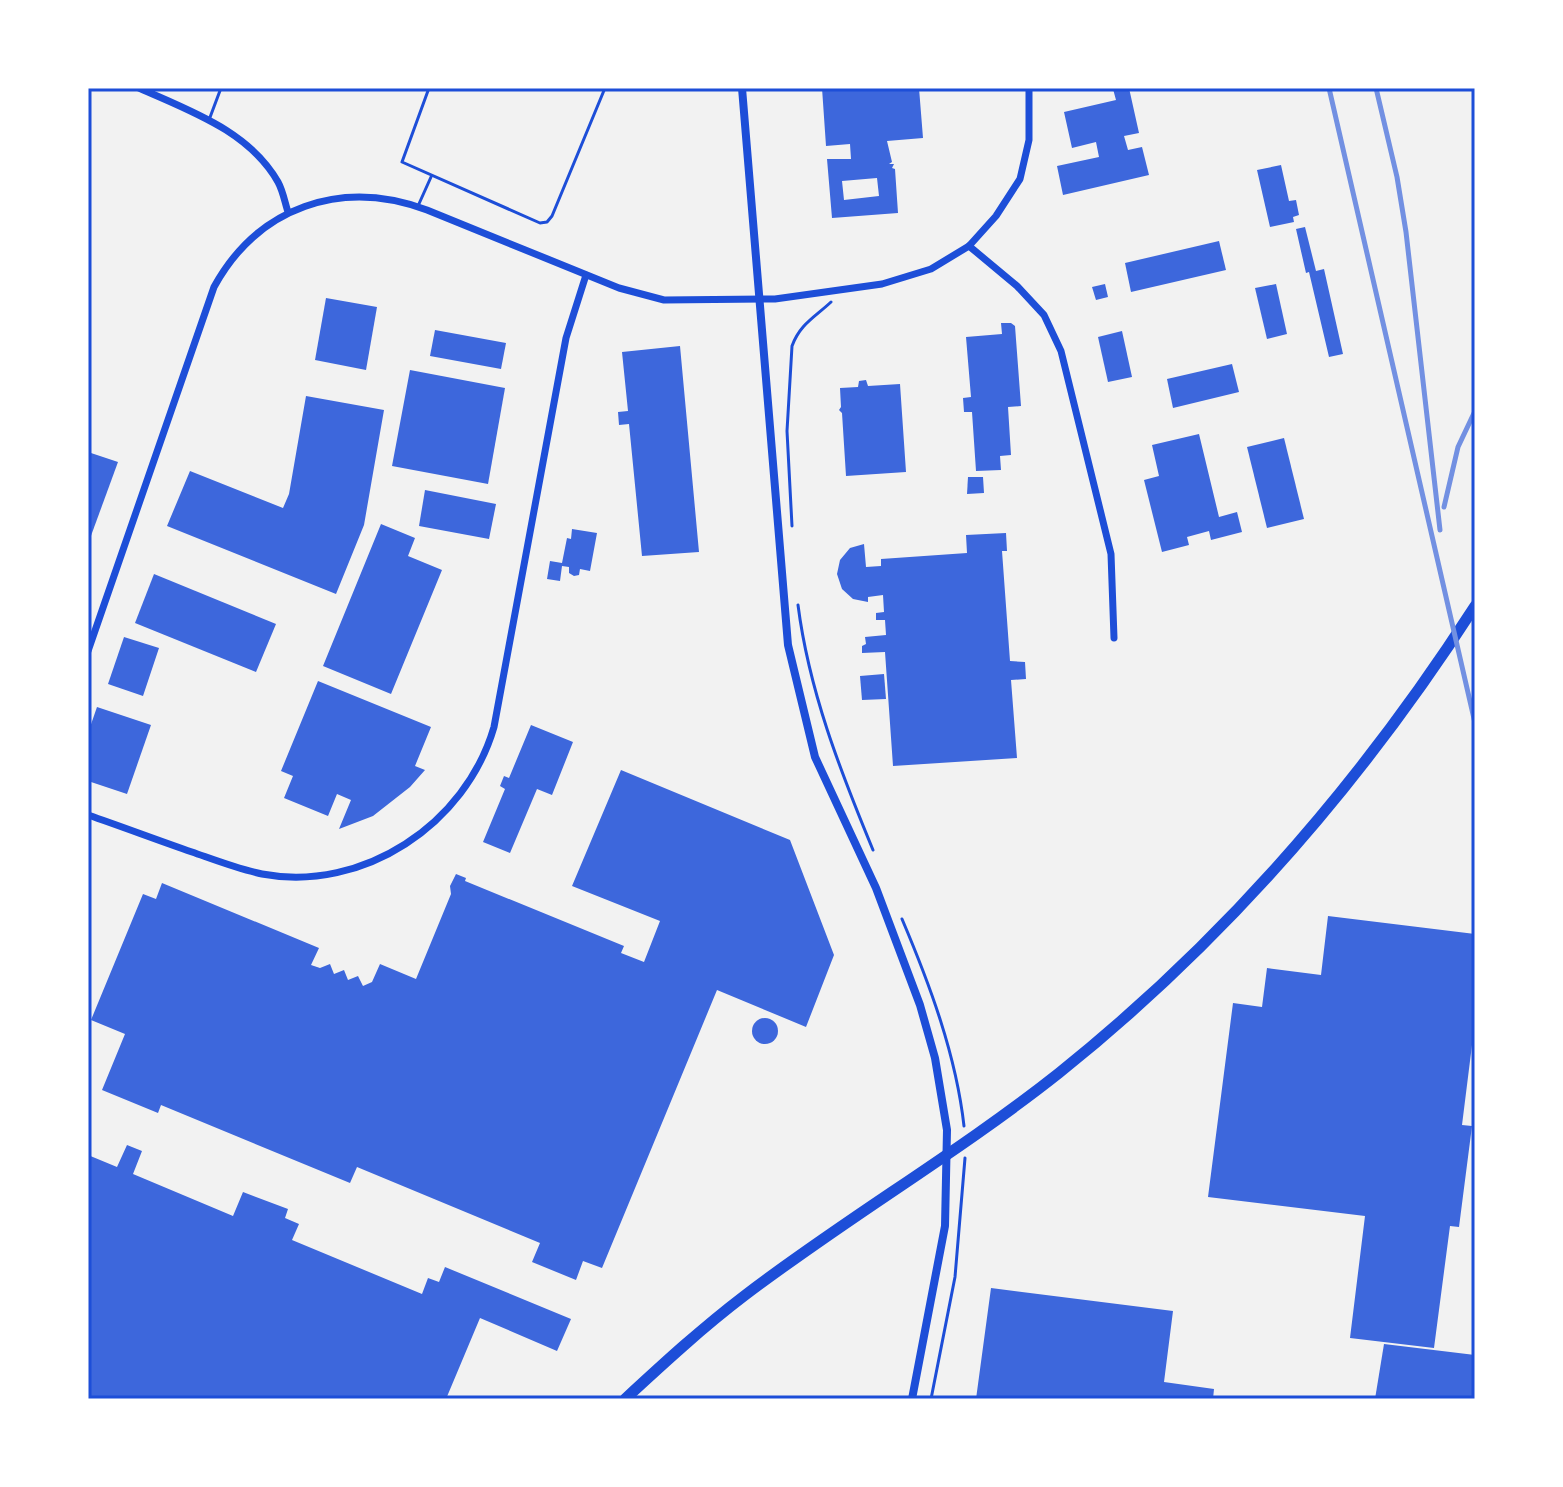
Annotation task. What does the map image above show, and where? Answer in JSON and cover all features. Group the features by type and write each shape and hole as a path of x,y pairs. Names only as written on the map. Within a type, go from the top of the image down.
{"main road":[{"path":"625,1399 744,1296 991,1124 1154,993 1254,894 1332,805 1433,671 1475,606"},
{"path":"639,1399 653,1373"}],"street":[{"path":"139,88 229,130 256,154 279,183 288,212"},
{"path":"742,88 788,645 815,757 904,955 935,1058 947,1130 945,1226 912,1399"},
{"path":"88,651 214,287 246,243 288,212 335,198 381,199 418,206 619,288 664,300 761,300 844,291 882,284 931,269 969,246 996,216 1020,179 1029,140 1029,88"},
{"path":"969,246 1017,286 1044,315 1061,351 1111,554 1114,638"},
{"path":"88,815 242,869 288,877 340,871 386,855 408,844 450,808 478,767 494,727 566,338 586,275"}],"lane":[{"path":"209,120 221,88"},
{"path":"429,88 402,158 405,165 540,223 547,222 605,88"},
{"path":"418,206 431,177"}],"path":[{"path":"792,533 787,431 792,346 796,335 811,317 844,291"},
{"path":"797,593 804,647 821,713 877,859"},
{"path":"900,915 918,957 943,1032 965,1135"},
{"path":"931,1399 955,1277 965,1150"}],"building":[{"path":"822,88 919,88 923,138 887,141 892,162 889,164 894,164 892,168 895,169 898,213 832,218 827,159 851,159 850,144 826,146","holes":["877,178 879,196 844,200 842,181"]},
{"path":"1129,88 1139,133 1124,136 1128,150 1142,147 1149,175 1063,195 1057,166 1099,157 1096,142 1072,148 1064,112 1116,100 1113,89"},
{"path":"1281,165 1289,201 1296,200 1299,215 1293,217 1294,222 1270,227 1257,170"},
{"path":"1305,227 1316,271 1324,269 1343,354 1329,357 1296,229"},
{"path":"1219,241 1226,270 1131,292 1125,263"},
{"path":"1105,284 1108,297 1096,300 1092,287"},
{"path":"1276,284 1287,334 1267,339 1255,288"},
{"path":"326,298 377,307 366,370 315,360"},
{"path":"1001,323 1015,326 1021,406 1008,407 1011,455 1000,456 1001,470 976,471 972,412 964,412 963,398 971,397 966,337 1002,334"},
{"path":"435,330 506,343 501,369 430,356"},
{"path":"1122,331 1132,377 1108,382 1098,337"},
{"path":"680,346 699,552 642,556 629,424 619,425 618,412 628,411 622,352"},
{"path":"1232,364 1239,392 1173,408 1167,379"},
{"path":"410,370 505,388 488,484 392,466"},
{"path":"866,380 868,386 900,384 906,472 846,476 842,413 839,410 840,388 858,387 859,381"},
{"path":"306,396 384,410 364,525 336,594 167,526 190,471 283,508 289,494"},
{"path":"1199,434 1219,517 1237,512 1242,532 1211,540 1209,531 1187,537 1189,545 1162,552 1144,480 1159,476 1152,445"},
{"path":"1284,438 1304,519 1267,528 1247,447"},
{"path":"88,452 118,462 88,544"},
{"path":"968,477 983,477 984,493 967,494"},
{"path":"425,490 496,504 489,539 419,526"},
{"path":"381,524 415,538 408,556 442,570 391,694 323,666"},
{"path":"572,529 597,533 590,571 580,569 579,575 574,576 569,573 569,567 562,566 560,581 547,579 550,561 562,563"},
{"path":"1006,533 1007,551 1002,551 1010,661 1025,662 1026,679 1011,680 1017,758 893,766 885,652 862,653 865,637 886,635 885,620 876,620 876,613 884,612 883,595 868,597 868,602 853,599 842,589 837,574 840,560 850,548 864,544 866,567 881,566 881,559 967,553 966,535"},
{"path":"154,574 276,624 256,672 135,623"},
{"path":"124,637 159,648 143,696 108,684"},
{"path":"884,674 886,699 862,700 860,676"},
{"path":"318,681 431,727 415,766 425,770 410,787 373,816 339,829 351,800 337,794 328,816 284,798 293,776 281,771"},
{"path":"97,707 151,725 127,794 88,781 88,733"},
{"path":"531,725 573,742 552,795 537,789 510,853 483,842 505,789 500,786 504,776 509,778"},
{"path":"621,770 790,840 834,955 806,1027 717,990 602,1268 583,1261 576,1280 532,1262 540,1243 357,1167 350,1183 161,1105 158,1113 102,1090 125,1034 91,1020 143,894 156,899 162,883 319,948 311,965 320,968 330,964 334,974 344,970 348,980 358,976 363,986 372,982 380,964 416,979 451,894 450,886 456,874 466,878 465,881 624,946 621,953 644,962 660,921 572,886"},
{"path":"1328,916 1475,934 1475,1021 1462,1125 1472,1126 1459,1227 1450,1226 1434,1348 1350,1338 1365,1216 1208,1197 1233,1003 1262,1007 1267,968 1321,975"},
{"path":"765,1018 774,1022 778,1031 774,1040 765,1044 756,1040 752,1031 756,1022"},
{"path":"127,1145 142,1151 133,1174 233,1216 243,1192 288,1209 285,1218 299,1224 292,1240 422,1294 428,1278 439,1282 445,1267 571,1319 557,1351 480,1318 446,1399 88,1399 88,1155 117,1167"},
{"path":"991,1288 1173,1311 1164,1382 1214,1389 1213,1399 976,1399"},
{"path":"1384,1344 1475,1355 1475,1399 1375,1399"}],"railway":[{"path":"1329,88 1475,723"},
{"path":"1376,88 1397,177 1406,232 1440,530"},
{"path":"1444,507 1458,447 1475,411"}]}
